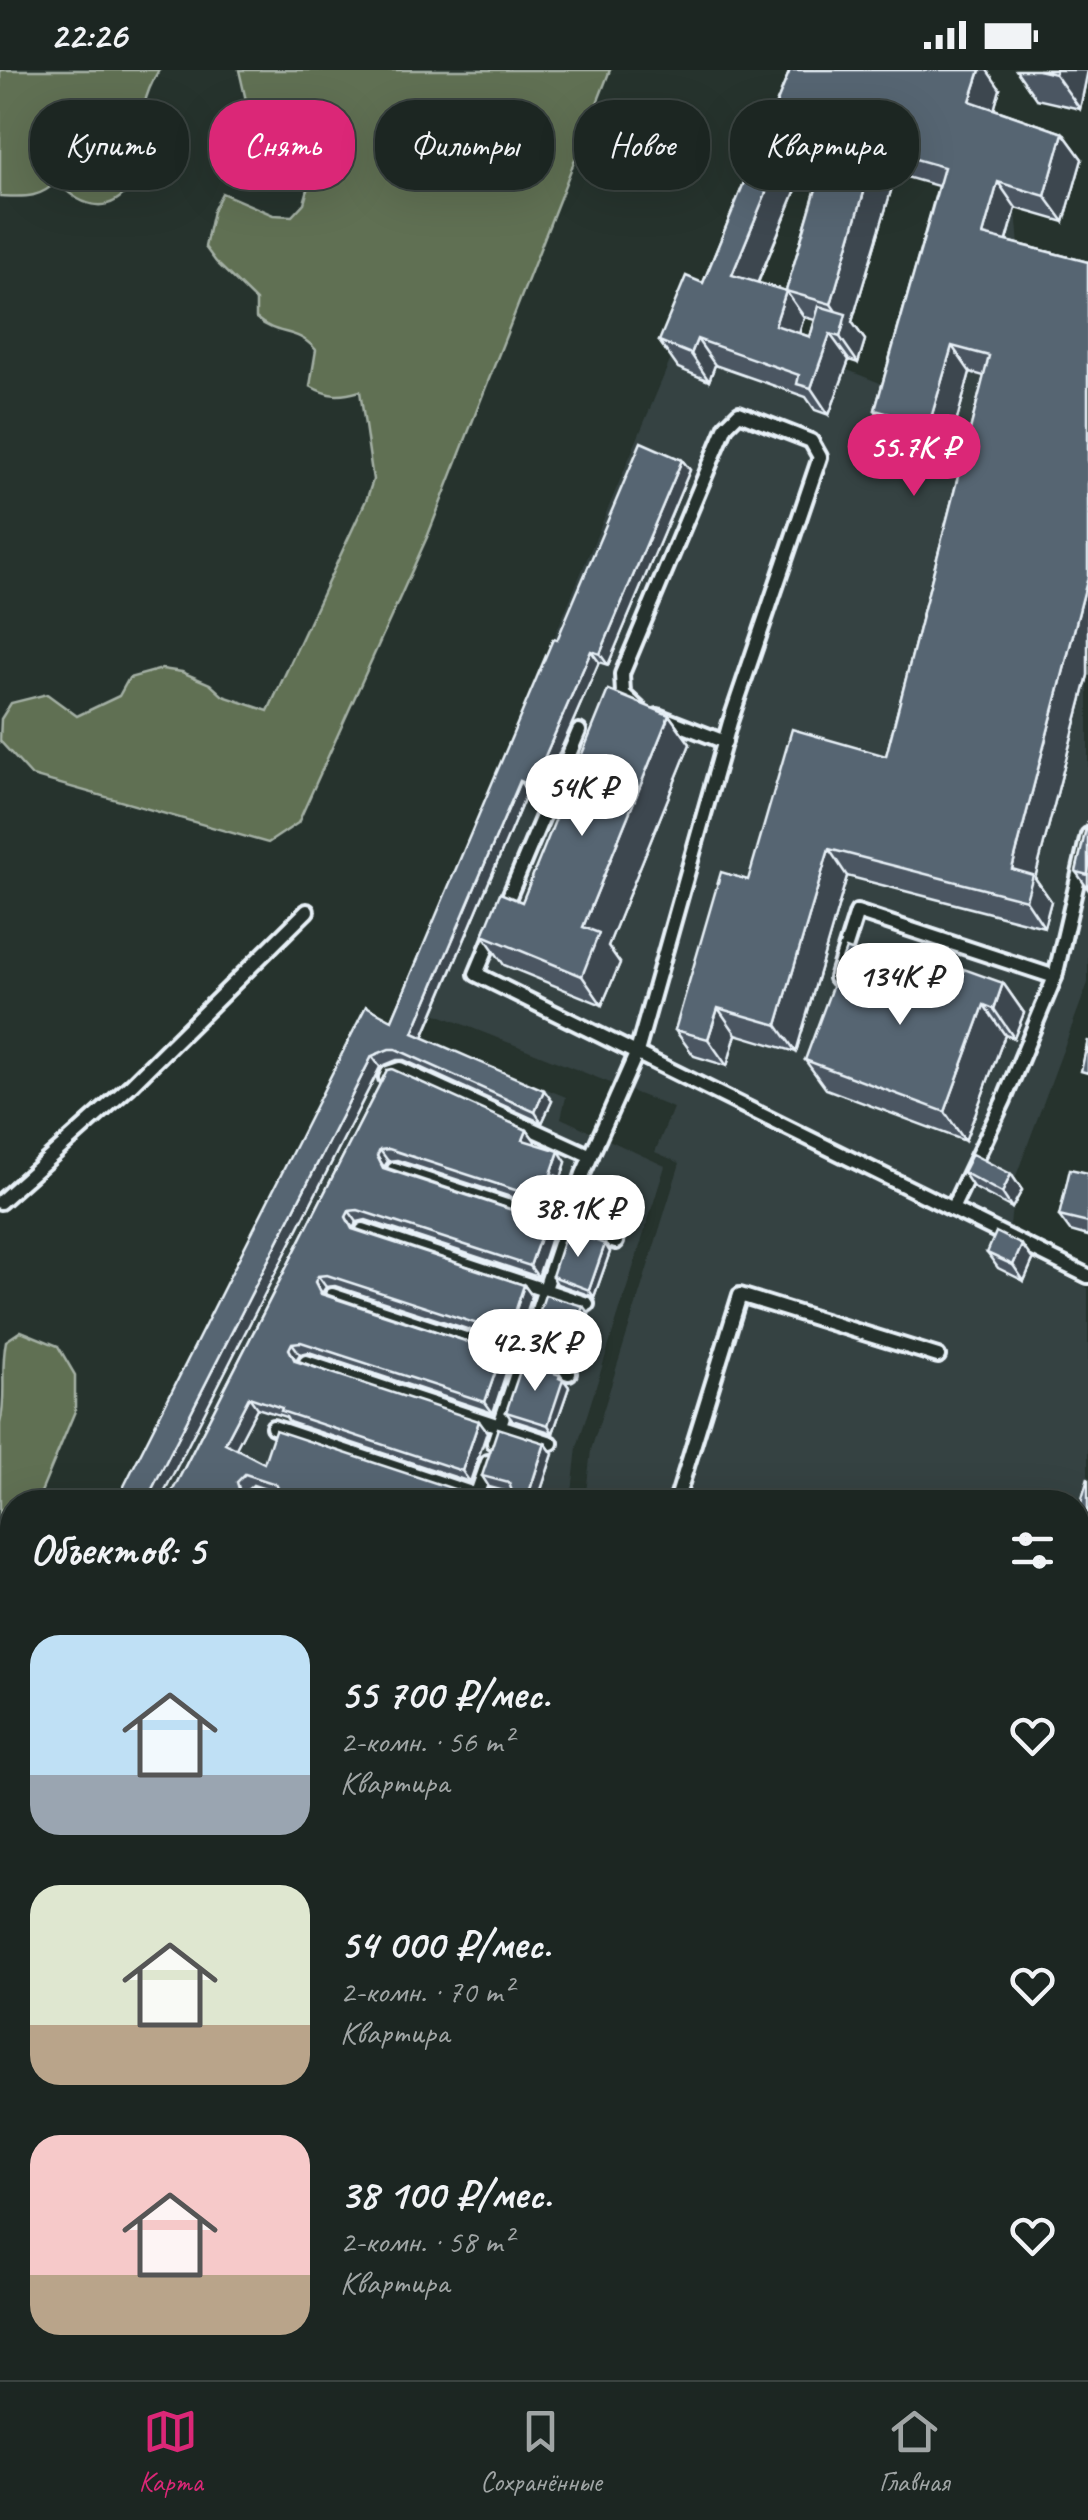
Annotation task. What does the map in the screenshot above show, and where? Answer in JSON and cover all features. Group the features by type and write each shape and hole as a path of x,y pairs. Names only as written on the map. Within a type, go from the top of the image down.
{"lane":[{"path":"479,1490 591,1156 637,1052 725,742 820,457 811,441 739,412 726,426 622,674 623,694 636,708 725,742"},
{"path":"579,732 476,974 1088,1276"},
{"path":"952,1209 1004,1100 1055,977 1088,836"},
{"path":"0,1202 130,1086 306,910"},
{"path":"832,987 858,912 1055,977"},
{"path":"380,1090 388,1073 400,1069 591,1156"},
{"path":"394,1168 616,1242"},
{"path":"364,1230 587,1304"},
{"path":"332,1295 569,1374"},
{"path":"680,1490 740,1295 938,1356"},
{"path":"306,1362 551,1443"},
{"path":"273,1427 451,1490"}],"shaded area":[{"path":"1016,208 1020,261 1088,279 1088,983 1013,1184 1022,1190 1012,1208 1007,1248 1023,1280 1033,1260 1088,1288 1088,1490 586,1490 591,1450 680,1163 655,1152 673,1108 402,1000 696,299 905,393"},
{"path":"393,1027 566,1097 561,1118 665,1166 577,1447 572,1490 159,1490"}],"green space":[{"path":"0,70 159,70 146,100 30,100 30,190 45,190 24,196 0,196"},
{"path":"239,70 610,70 598,100 574,100 574,162 428,535 298,823 268,843 32,776 0,741 1,719 11,703 47,694 77,716 119,696 129,678 162,669 182,672 210,684 223,696 268,711 367,498 373,480 360,391 335,395 310,386 316,350 301,338 256,318 256,301 205,247 213,211 222,193 273,215 292,216 304,203 308,190 355,190 355,100 246,100"},
{"path":"67,190 127,190 111,203 101,205"},
{"path":"21,1331 58,1346 75,1375 75,1411 42,1490 0,1490 6,1341"}],"building":[{"path":"790,70 980,70 970,101 1063,133 1045,196 998,182 983,235 1088,262 1088,577 1012,869 1033,875 1026,900 829,849 777,1025 718,1008 708,1039 675,1030 721,872 748,880 792,729 886,756 989,356 952,346 929,425 875,410 944,167 919,160 919,100 778,100"},
{"path":"741,190 767,190 732,275 786,291 775,325 810,337 819,306 846,314 840,337 830,334 811,388 797,384 799,375 697,339 691,354 659,341 686,276 703,283"},
{"path":"816,190 865,190 831,304 786,291"},
{"path":"641,442 682,460 600,654 591,651 532,786 520,781 413,1033 544,1090 535,1112 396,1049 372,1056 152,1490 122,1490 366,1006 392,1020 553,639 557,640"},
{"path":"608,690 669,715 583,927 599,933 582,976 483,935 500,893 522,902"},
{"path":"1088,820 1088,875 1076,872"},
{"path":"846,949 957,991 964,969 1003,983 994,1009 984,1005 945,1112 805,1060"},
{"path":"1088,1040 1088,1073 1081,1071"},
{"path":"387,1070 527,1130 523,1140 559,1151 551,1174 560,1177 552,1202 389,1149 380,1150 377,1156 383,1168 546,1221 530,1266 358,1210 349,1211 346,1217 352,1229 524,1285 508,1334 327,1275 318,1276 315,1282 321,1294 502,1353 485,1402 301,1342 292,1343 289,1349 295,1361 479,1421 462,1471 249,1397 225,1443 264,1463 275,1430 457,1490 279,1490 276,1484 245,1474 237,1482 239,1490 173,1490"},
{"path":"972,1154 1011,1174 1002,1193 963,1172"},
{"path":"1070,1169 1088,1173 1088,1223 1059,1216"},
{"path":"581,1186 618,1198 609,1223 573,1211"},
{"path":"567,1230 605,1244 589,1290 552,1276"},
{"path":"996,1232 1022,1245 1013,1265 987,1253"},
{"path":"545,1295 583,1306 566,1356 529,1343"},
{"path":"523,1362 560,1375 563,1380 548,1425 506,1412"},
{"path":"498,1428 545,1443 530,1490 512,1490 509,1483 482,1476"}]}
